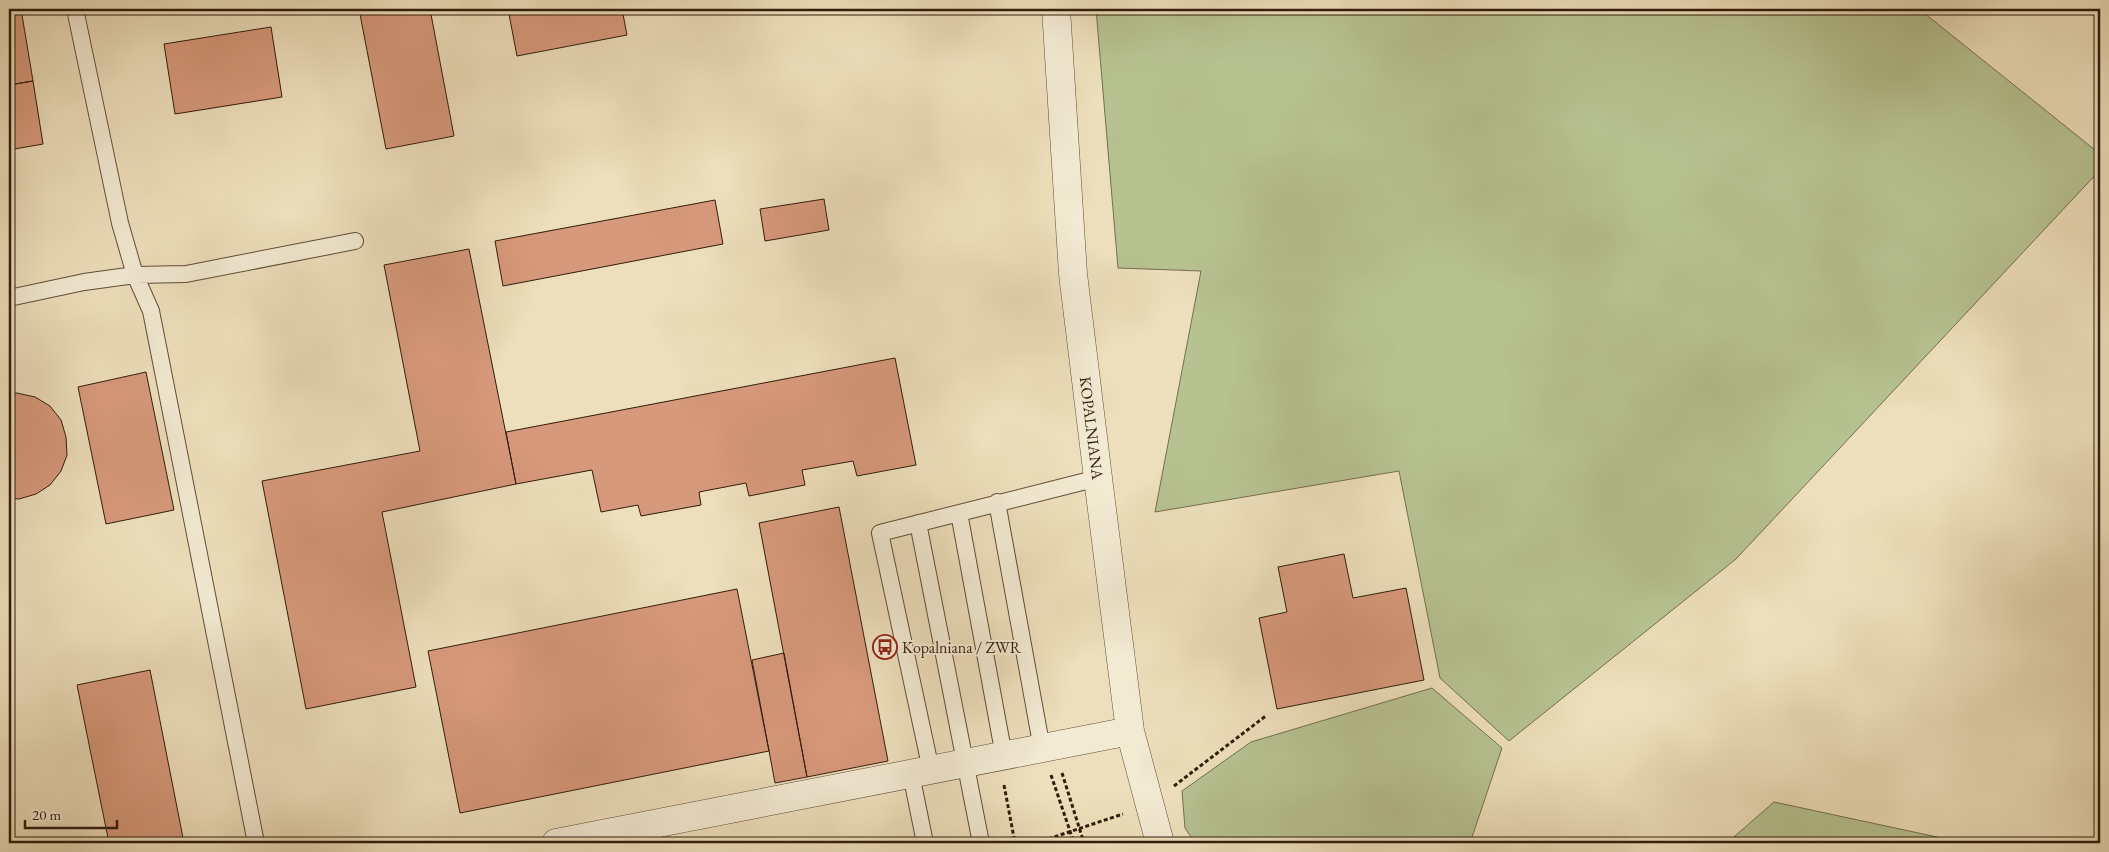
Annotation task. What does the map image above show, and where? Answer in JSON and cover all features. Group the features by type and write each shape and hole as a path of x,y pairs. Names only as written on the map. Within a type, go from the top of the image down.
{"street":[{"name":"KOPALNIANA","path":"1056,9 1073,274 1098,478 1130,731 1160,843"},
{"path":"556,843 966,764 1004,769 1048,748 1130,731"}],"lane":[{"path":"75,9 120,223 135,275 151,311 256,843"},
{"path":"9,298 84,282 135,275 186,274 356,241"},
{"path":"925,843 921,772 880,533 1098,478"},
{"path":"997,502 1048,748"},
{"path":"959,513 1004,769"},
{"path":"918,523 981,843"}],"path":[{"path":"1048,748 1074,843"},
{"path":"1048,748 1084,843"},
{"path":"1004,769 1016,843"}],"green space":[{"path":"1096,9 1919,9 2100,154 2100,170 1736,559 1509,741 1440,678 1399,471 1155,512 1201,271 1118,268"},
{"path":"1432,688 1502,748 1470,843 1195,843 1185,828 1182,791 1251,742"},
{"path":"1774,802 1965,843 1727,843"}],"building":[{"path":"9,9 21,9 33,81 9,85"},
{"path":"359,9 430,9 454,136 386,149"},
{"path":"508,9 622,9 627,35 517,56"},
{"path":"271,27 282,97 175,114 164,44"},
{"path":"33,81 43,144 9,150 9,85"},
{"path":"824,199 829,230 765,241 760,209"},
{"path":"715,200 723,244 503,286 495,241"},
{"path":"469,249 516,484 382,512 416,687 306,709 262,481 420,451 384,265"},
{"path":"895,358 916,465 857,476 853,461 802,470 805,485 749,496 746,483 699,492 701,505 641,516 638,505 601,512 592,470 516,484 506,432"},
{"path":"146,372 174,510 106,524 78,387"},
{"path":"17,393 35,397 50,406 61,420 66,437 67,455 61,471 50,485 36,494 19,499 9,498 9,394"},
{"path":"839,507 888,761 807,777 759,523"},
{"path":"1344,554 1353,598 1406,588 1424,680 1277,709 1259,618 1287,612 1278,567"},
{"path":"737,589 769,751 460,813 428,651"},
{"path":"784,653 807,777 775,783 752,660"},
{"path":"150,670 184,843 109,843 77,685"}],"place":[{"name":"Kopalniana / ZWR","path":"885,647"}]}
